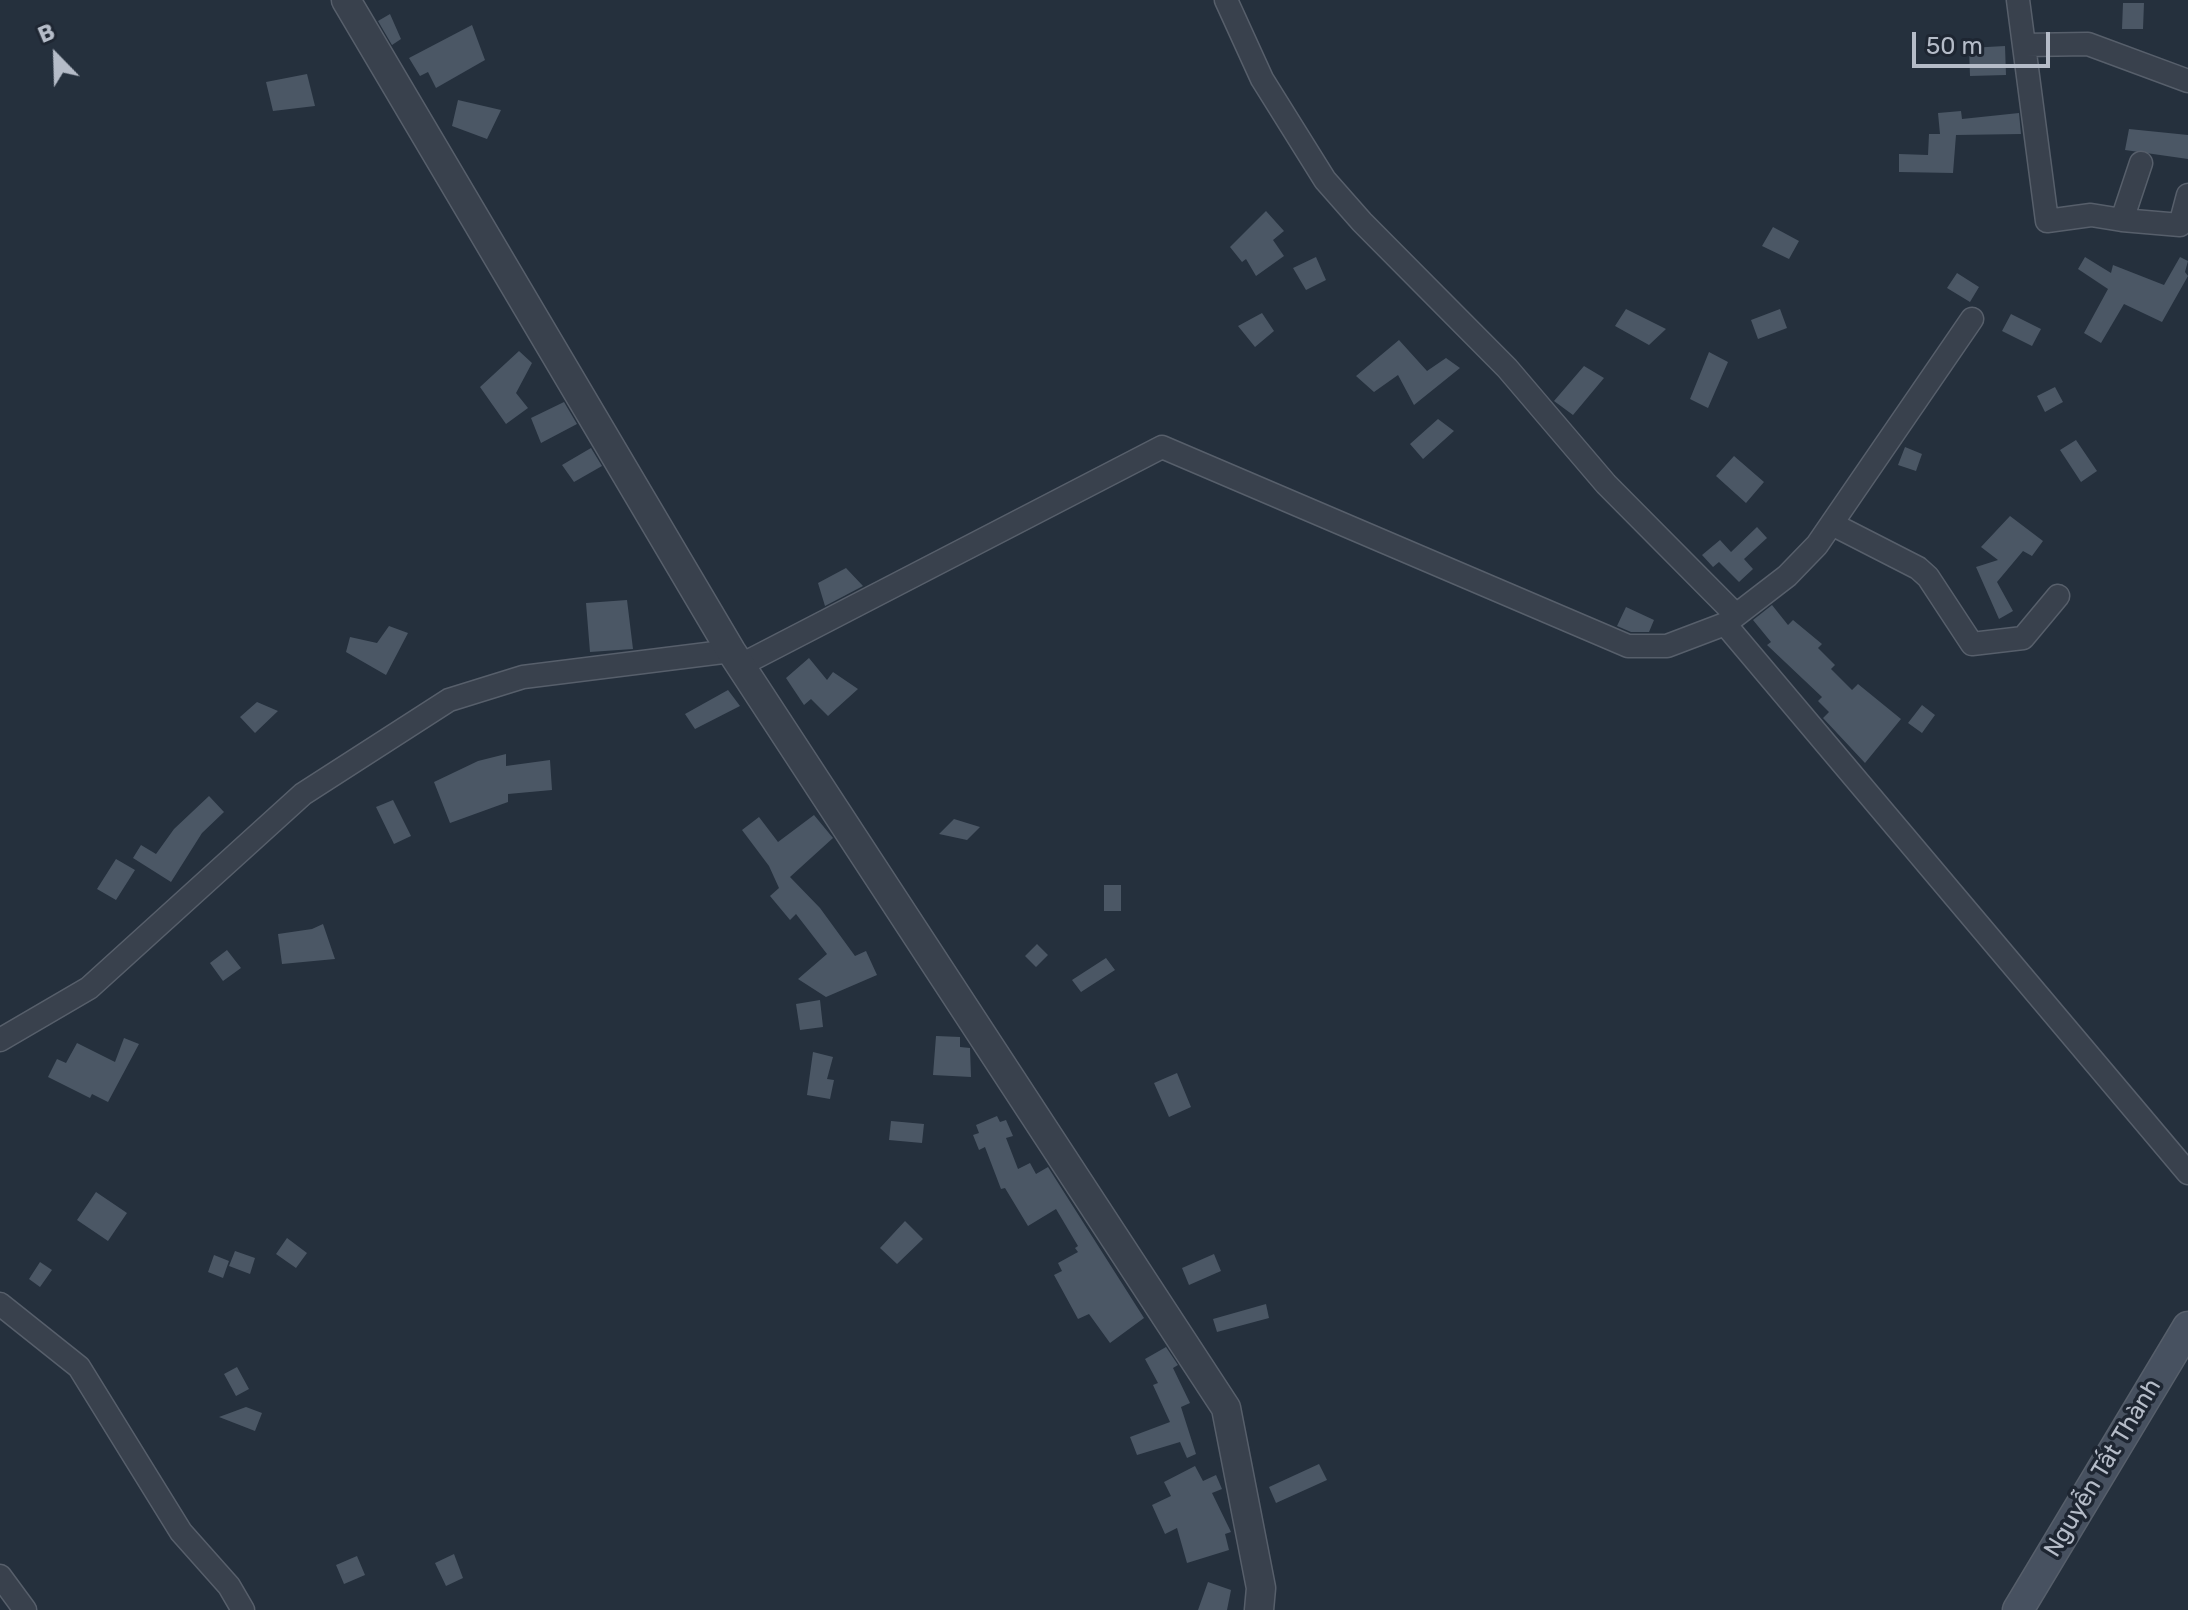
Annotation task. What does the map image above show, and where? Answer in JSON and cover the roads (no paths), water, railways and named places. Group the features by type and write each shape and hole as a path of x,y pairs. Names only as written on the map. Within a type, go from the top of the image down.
{"main road":[{"name":"Nguyễn Tất Thành","path":"2018,1610 2188,1327"}],"street":[{"path":"346,0 736,658 1226,1408 1261,1588 1259,1610"},
{"path":"1226,0 1257,70 1325,180 1507,368 1606,484 1730,619 2188,1173"},
{"path":"2018,0 2047,221 2091,215 2184,226 2188,195"},
{"path":"2025,45 2076,43 2100,47 2188,81"},
{"path":"2122,220 2141,163"},
{"path":"0,1040 89,988 303,794 449,700 523,677 736,658 871,595 1162,447 1628,646 1667,646 1730,619 1787,576 1832,524 1972,319"},
{"path":"1832,524 1918,568 1928,577 1972,644 2023,638 2058,596"},
{"path":"0,1304 79,1367 181,1532 229,1586 243,1610"},
{"path":"0,1576 25,1610"}]}
